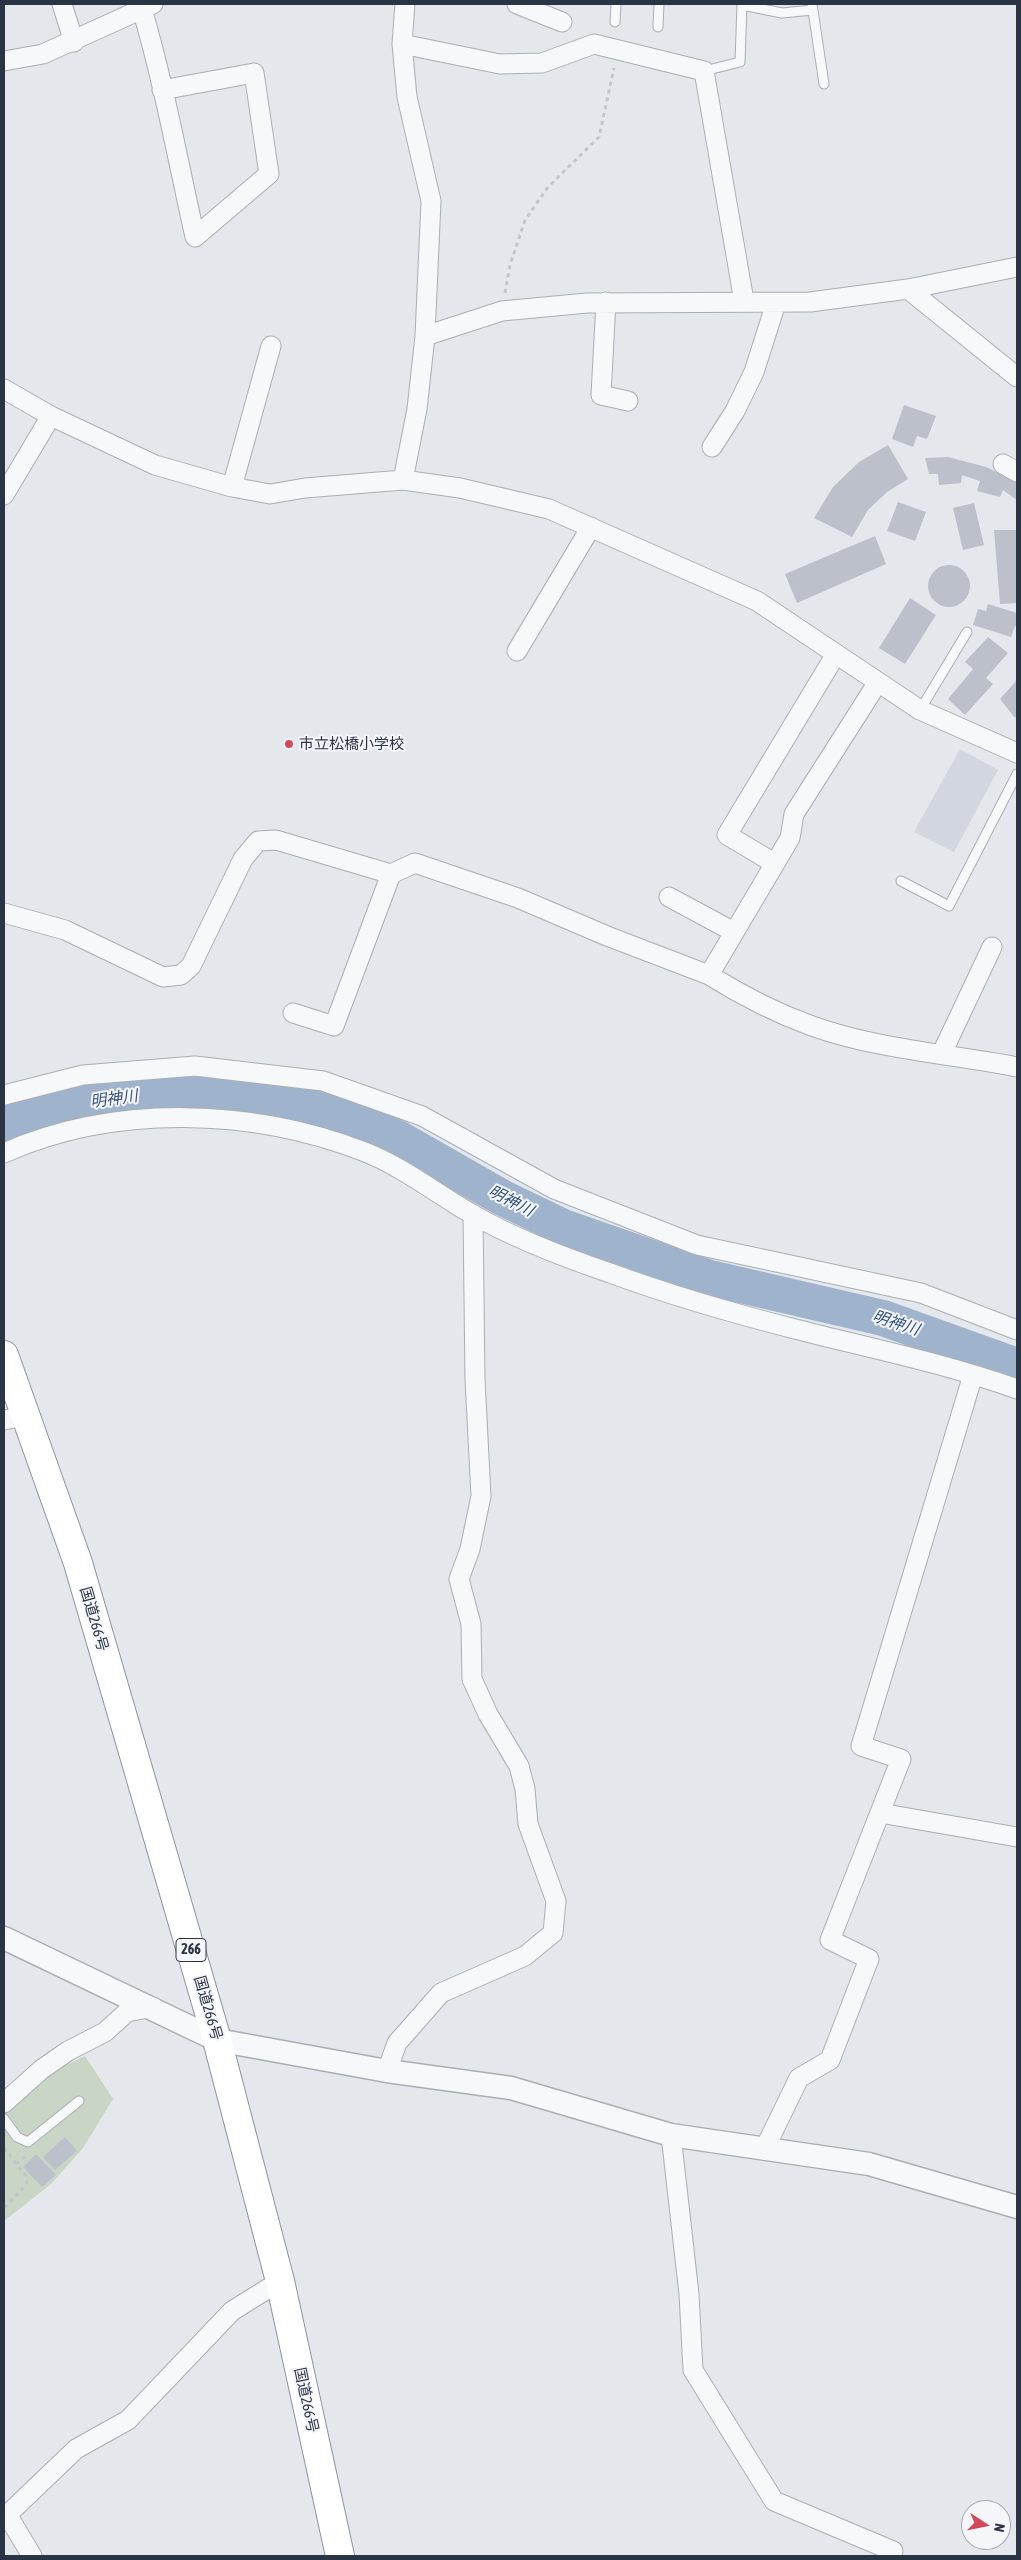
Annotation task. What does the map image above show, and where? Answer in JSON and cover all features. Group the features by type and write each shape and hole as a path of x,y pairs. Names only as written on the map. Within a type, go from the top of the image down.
{"highway":[{"name":"国道266号","path":"4,1355 15,1418 78,1563 217,2040 280,2281 340,2556"}],"street":[{"path":"62,4 74,42"},
{"path":"404,480 417,409 425,336 431,201 407,97 402,44 405,4"},
{"path":"517,4 562,22"},
{"path":"4,61 42,54 74,42 148,7 162,90 195,237 269,174 254,73 162,90"},
{"path":"402,44 500,64 542,63 594,44 704,70 744,301"},
{"path":"425,336 502,311 606,302 810,302 908,289 1017,267"},
{"path":"908,289 1017,378"},
{"path":"606,302 601,395 628,401"},
{"path":"712,447 735,410 754,372 776,303"},
{"path":"232,487 271,346"},
{"path":"4,389 51,416 155,465 232,487 270,494 305,488 404,480 460,488 549,509 757,601 920,710 1017,753"},
{"path":"4,495 51,416"},
{"path":"517,651 591,527"},
{"path":"774,863 728,835 836,654"},
{"path":"709,975 790,838 794,814 878,682"},
{"path":"4,912 65,930 163,977 181,975 191,966 242,859 258,841 276,840 391,874 415,863 454,874 709,975 734,991 812,1026 895,1047 1017,1066"},
{"path":"293,1013 334,1026 391,874"},
{"path":"669,897 734,932"},
{"path":"942,1053 992,947"},
{"path":"4,1094 83,1075 195,1066 323,1081 422,1116 554,1189 697,1245 921,1293 1017,1330"},
{"path":"4,1154 27,1143 92,1126 164,1118 248,1122 318,1137 367,1153 473,1215 538,1247 697,1302 794,1329 920,1358 1017,1389"},
{"path":"387,2071 397,2043 442,1993 525,1956 553,1933 556,1901 528,1824 525,1789 519,1766 488,1714 472,1679 471,1624 459,1578 470,1550 481,1496 475,1379 473,1215"},
{"path":"764,2150 799,2078 830,2060 869,1959 830,1940 901,1759 861,1746 973,1375"},
{"path":"880,1813 1017,1837"},
{"path":"4,1938 153,2007 217,2040 387,2071 511,2088 671,2135 869,2164 1017,2207"},
{"path":"4,2103 42,2069 68,2051 105,2032 127,2012 153,2007"},
{"path":"671,2135 689,2294 693,2370 774,2501 893,2551"},
{"path":"32,2556 5,2516 76,2449 128,2420 232,2311 280,2281"}],"lane":[{"path":"616,4 616,22"},
{"path":"658,27 659,4"},
{"path":"704,70 740,62 742,4 782,13 813,7 824,84"},
{"path":"920,710 967,632"},
{"path":"901,881 949,906 1017,774"},
{"path":"4,2119 17,2137 28,2142 79,2101"}],"path":[{"path":"502,311 510,265 525,220 548,187 599,137 617,48"},
{"path":"4,2148 26,2176 27,2183 4,2209"}],"shaded area":[{"path":"960,749 998,770 954,852 914,832"}],"green space":[{"path":"85,2056 113,2099 83,2148 51,2184 4,2221 4,2112 48,2074"}],"building":[{"path":"904,405 936,416 927,439 917,436 913,447 892,439"},
{"path":"888,445 908,479 887,492 868,510 852,537 814,518 833,487 859,462"},
{"path":"948,457 986,467 1017,482 1017,500 1003,490 1000,497 977,491 980,481 962,475 961,483 939,485 938,474 929,474 925,458"},
{"path":"898,502 926,512 915,541 887,531"},
{"path":"974,503 984,545 963,550 953,508"},
{"path":"994,530 1017,530 1017,603 1000,604"},
{"path":"875,536 886,564 797,603 785,574"},
{"path":"953,565 961,568 967,574 970,586 967,598 961,604 945,607 937,604 931,598 928,582 931,574 937,568"},
{"path":"910,598 936,615 905,664 879,648"},
{"path":"988,604 1017,613 1017,627 1015,626 1011,637 973,625 978,609 986,611"},
{"path":"988,637 1008,653 986,678 993,684 965,715 948,699 973,669 965,662"},
{"path":"1017,680 1017,715 1015,718 1000,699"},
{"path":"65,2137 77,2151 55,2170 43,2157"},
{"path":"36,2154 56,2175 42,2187 23,2167"}],"waterway":[{"name":"明神川","path":"4,1124 38,1113 111,1098 166,1094 216,1095 316,1108 359,1121 396,1137 501,1197 563,1227 710,1278 883,1318 1017,1366"}],"place":[{"name":"市立松橋小学校","path":"289,744"}]}
